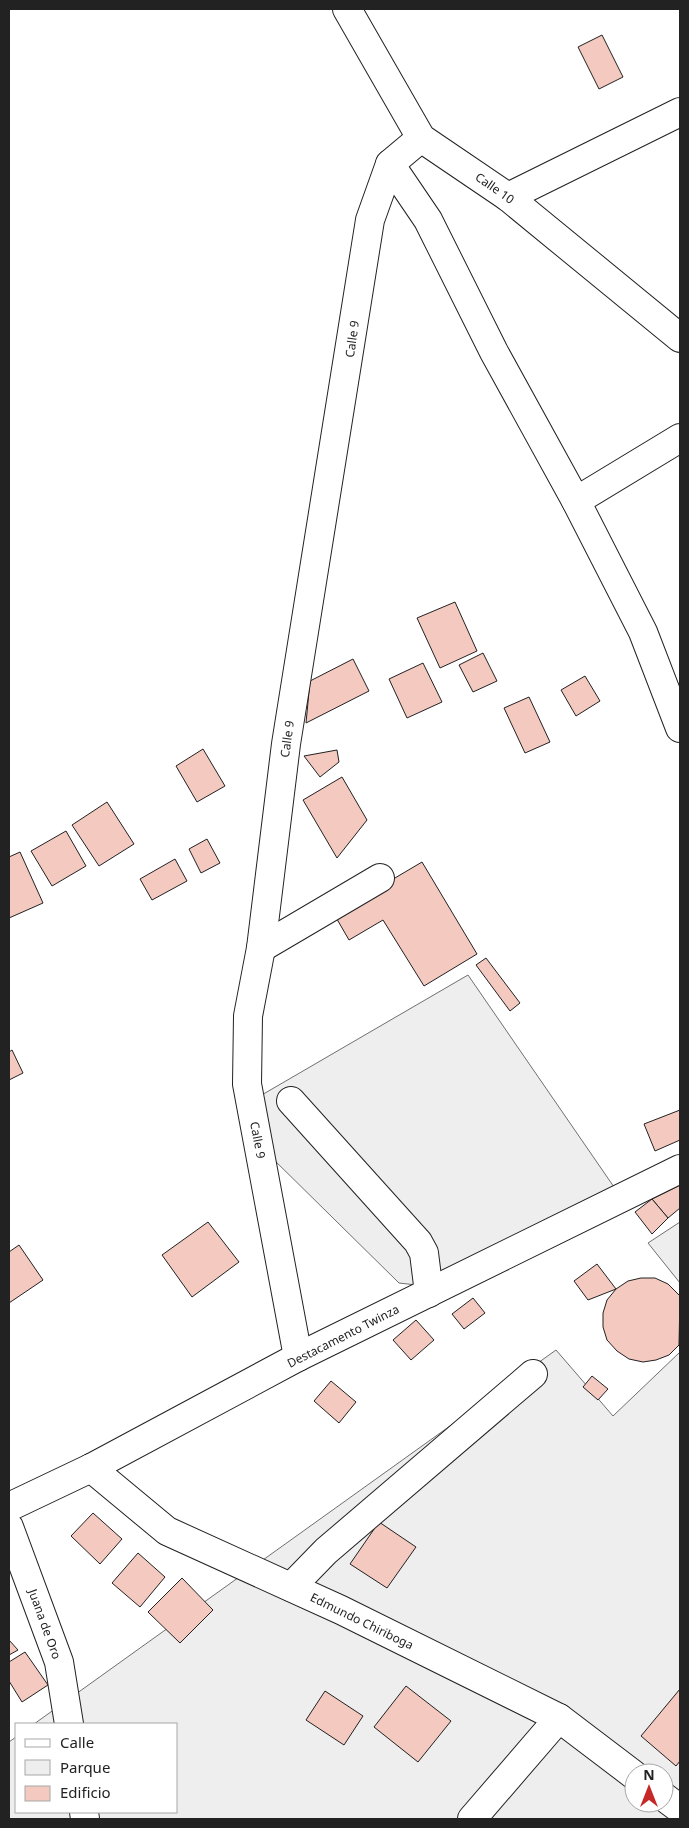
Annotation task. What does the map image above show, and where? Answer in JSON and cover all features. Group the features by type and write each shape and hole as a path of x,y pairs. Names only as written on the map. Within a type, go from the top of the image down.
{"street":[{"name":"Calle 10","path":"347,9 421,138 508,197 680,338"},
{"path":"508,197 680,112"},
{"path":"421,138 390,164 428,220 494,352 576,501 644,632 680,728"},
{"name":"Calle 9","path":"298,1357 247,1084 248,1016 261,948 286,744 370,220 390,164"},
{"path":"576,501 680,438"},
{"path":"261,948 380,878"},
{"path":"291,1102 418,1242 424,1253 429,1293"},
{"name":"Destacamento Twinza","path":"9,1507 91,1468 298,1357 680,1169"},
{"path":"291,1587 326,1551 533,1374"},
{"name":"Edmundo Chiriboga","path":"91,1468 167,1531 291,1587 559,1718 624,1767"},
{"name":"Juana de Oro","path":"9,1527 59,1662 69,1723"},
{"path":"472,1819 559,1718"}],"green space":[{"path":"468,975 614,1187 425,1286 399,1283 266,1152 260,1096"},
{"path":"680,1222 680,1283 648,1243"},
{"path":"556,1350 613,1416 680,1352 680,1819 9,1819 9,1742 15,1738 15,1813 178,1813 178,1723 35,1723"}],"building":[{"path":"602,35 623,77 599,89 578,47"},
{"path":"455,602 477,651 440,668 417,618"},
{"path":"483,653 497,681 473,692 459,665"},
{"path":"353,659 369,691 306,723 310,681"},
{"path":"423,663 442,702 407,718 389,679"},
{"path":"585,676 600,701 576,716 561,690"},
{"path":"529,697 550,742 525,753 504,708"},
{"path":"203,749 225,786 197,802 176,766"},
{"path":"337,750 339,762 320,777 304,756"},
{"path":"342,777 367,820 337,858 303,800"},
{"path":"107,802 134,844 99,866 72,825"},
{"path":"66,831 86,866 52,886 31,851"},
{"path":"207,839 220,863 201,873 189,849"},
{"path":"20,852 43,903 9,918 9,857"},
{"path":"175,859 187,881 152,900 140,879"},
{"path":"422,862 477,954 424,986 383,920 349,940 334,914"},
{"path":"486,958 520,1003 510,1011 476,965"},
{"path":"12,1050 23,1073 9,1080 9,1052"},
{"path":"680,1110 680,1140 655,1151 644,1124"},
{"path":"680,1185 680,1208 668,1218 652,1199"},
{"path":"652,1199 668,1218 652,1234 635,1212"},
{"path":"208,1222 239,1262 192,1297 162,1255"},
{"path":"19,1245 43,1280 9,1303 9,1252"},
{"path":"597,1264 616,1289 588,1300 574,1281"},
{"path":"641,1278 655,1278 668,1284 680,1296 679,1345 669,1355 643,1362 629,1359 617,1351 607,1340 603,1327 603,1313 607,1300 616,1289 628,1281"},
{"path":"473,1298 485,1313 464,1329 452,1314"},
{"path":"416,1320 434,1340 411,1360 393,1340"},
{"path":"592,1376 608,1389 598,1400 583,1387"},
{"path":"331,1381 356,1402 339,1423 314,1401"},
{"path":"93,1513 122,1539 100,1564 71,1536"},
{"path":"379,1522 416,1547 387,1588 350,1564"},
{"path":"138,1553 165,1577 140,1607 112,1583"},
{"path":"182,1578 213,1610 180,1643 148,1612"},
{"path":"9,1640 18,1650 9,1655"},
{"path":"25,1652 48,1685 22,1702 9,1681 9,1662"},
{"path":"406,1686 451,1721 418,1762 374,1727"},
{"path":"680,1689 680,1761 676,1766 641,1736"},
{"path":"325,1691 363,1716 344,1745 306,1720"}]}
